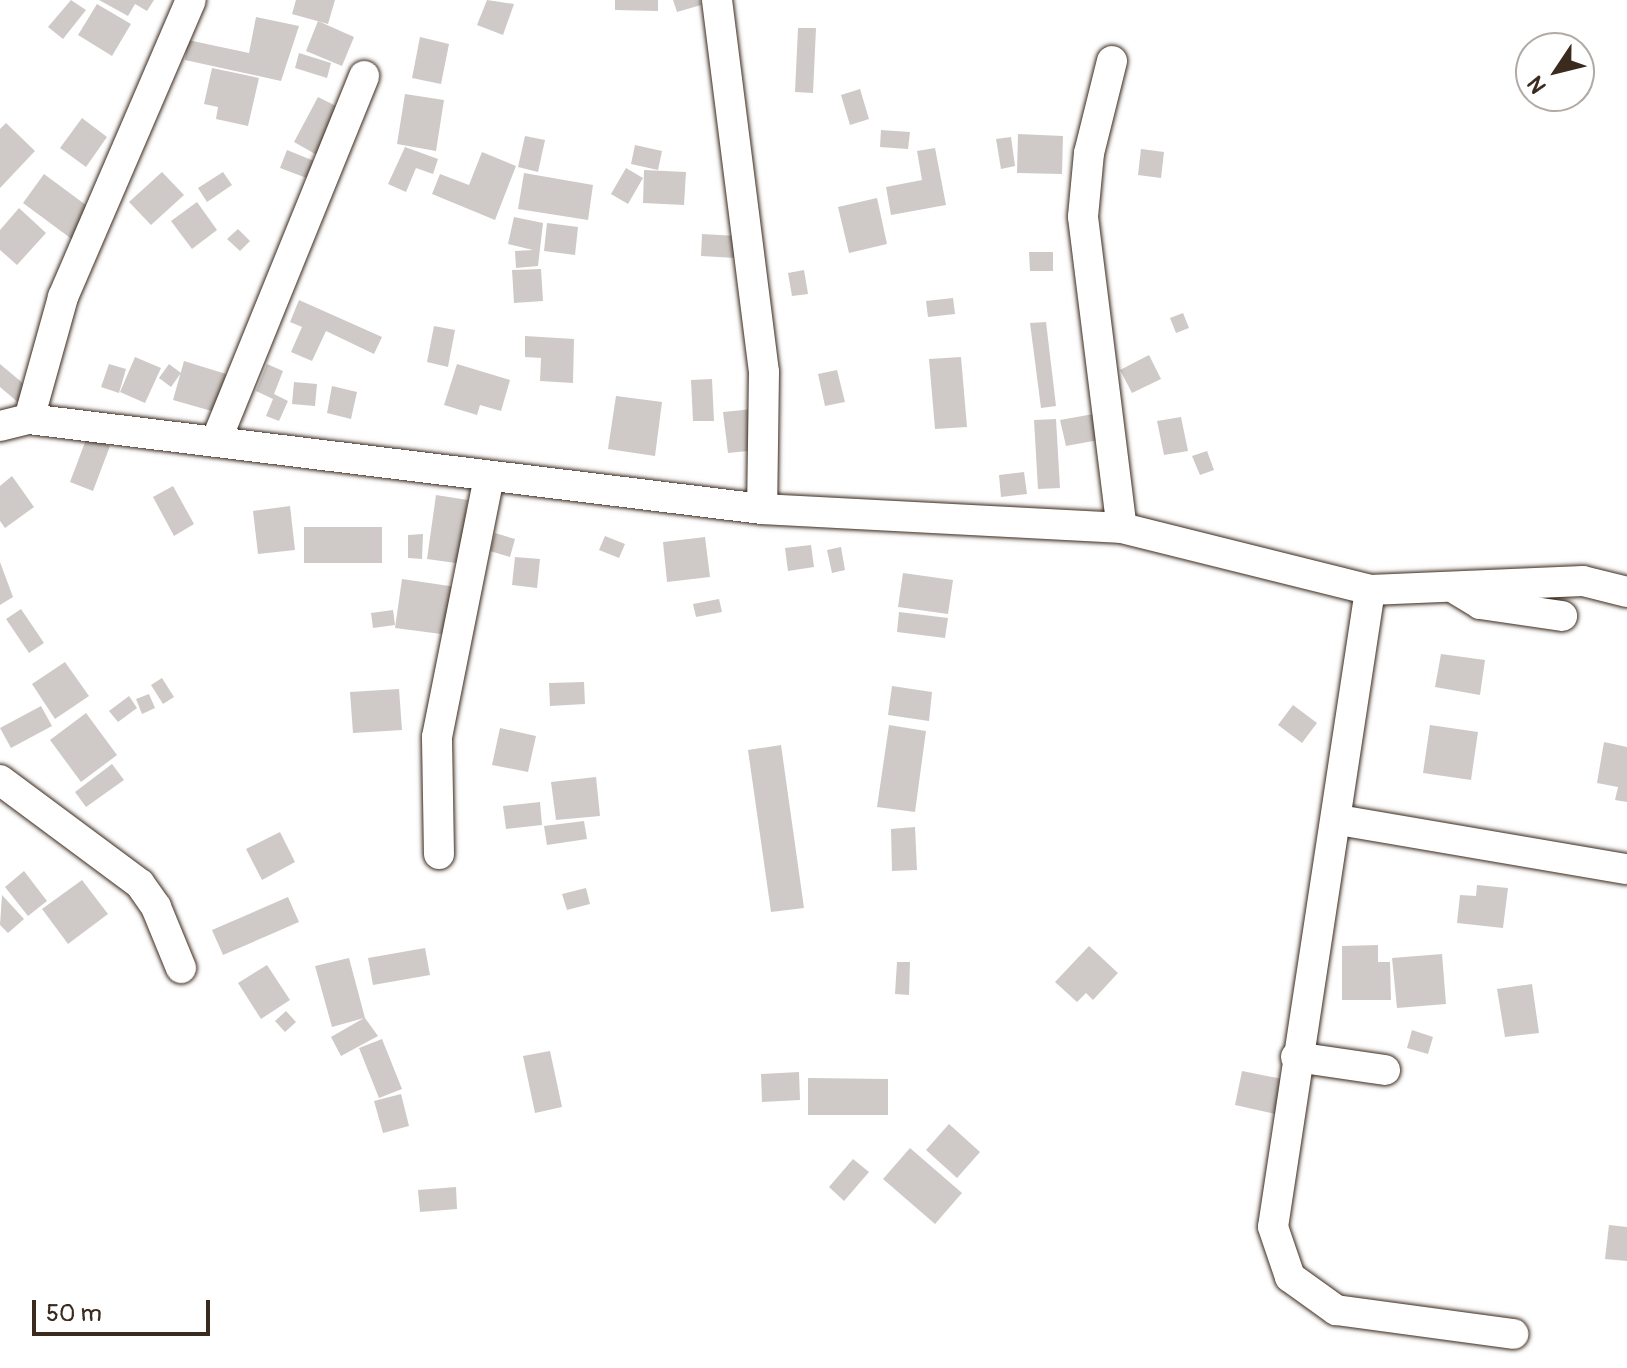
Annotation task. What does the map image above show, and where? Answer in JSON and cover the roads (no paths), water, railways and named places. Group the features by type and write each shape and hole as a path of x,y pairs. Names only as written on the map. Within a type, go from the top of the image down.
{"street":[{"path":"29,419 63,297 191,0"},
{"path":"717,0 764,372 762,509"},
{"path":"1112,61 1089,153 1083,217 1122,528"},
{"path":"216,441 364,76"},
{"path":"0,426 29,419 762,509 1122,528 1370,590 1583,581 1627,592"},
{"path":"439,854 437,737 489,477"},
{"path":"1452,587 1480,604 1562,616"},
{"path":"1370,590 1339,820 1296,1057 1273,1227 1290,1277 1336,1310 1513,1334"},
{"path":"0,780 140,884 156,907 181,968"},
{"path":"1339,820 1627,869"},
{"path":"1296,1057 1385,1070"}]}
